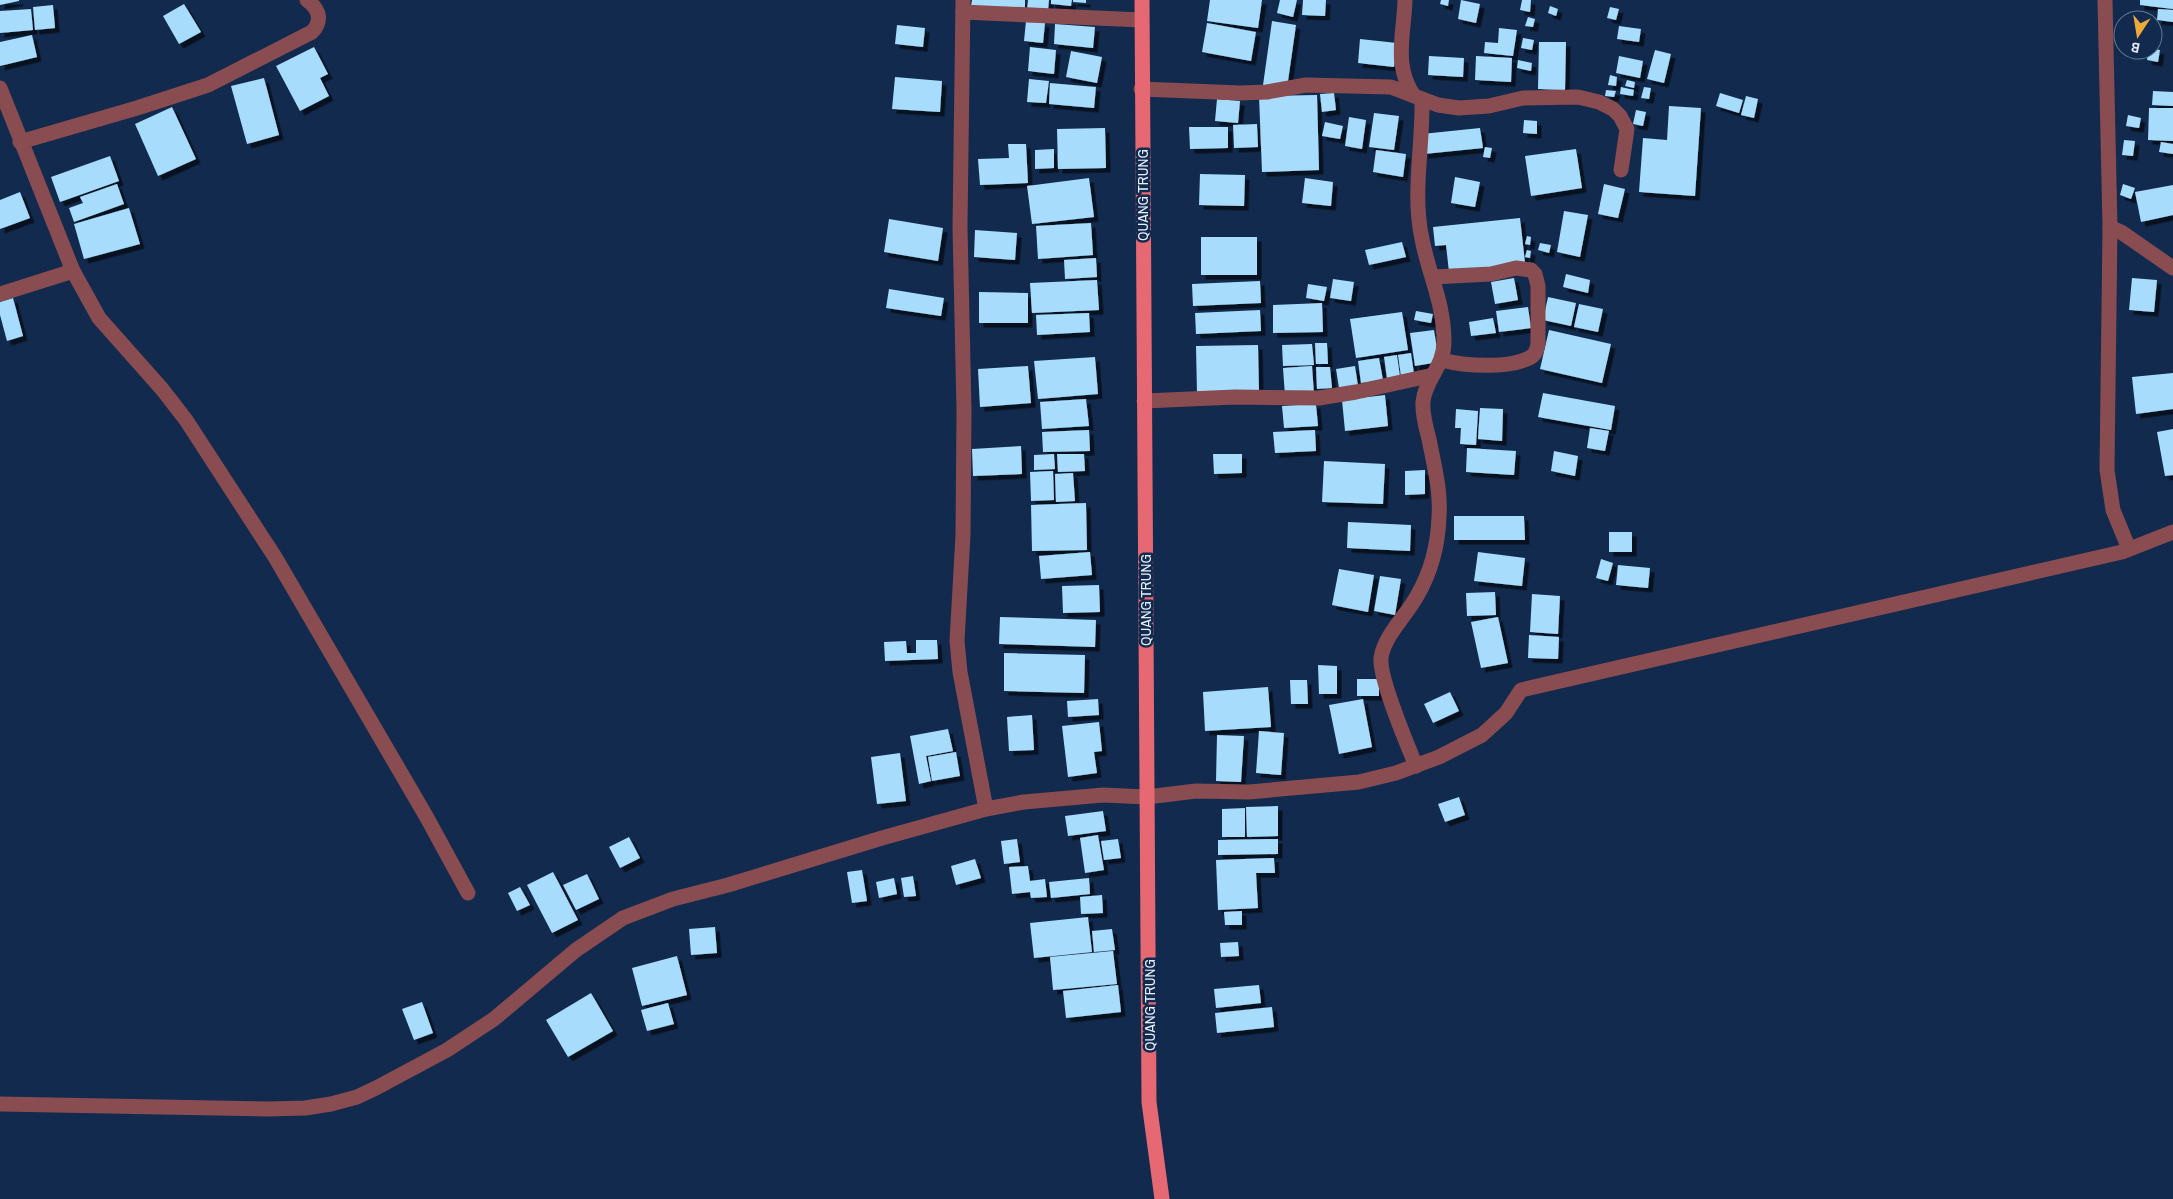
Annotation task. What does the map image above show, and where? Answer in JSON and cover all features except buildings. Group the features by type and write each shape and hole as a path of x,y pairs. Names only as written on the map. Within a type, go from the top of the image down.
{"main road":[{"name":"QUANG TRUNG","path":"1142,0 1141,88 1149,1102 1162,1199"}],"street":[{"path":"20,142 137,108 208,85 232,74 312,32 319,21 319,16 313,4 308,0"},
{"path":"1406,0 1401,38 1401,70 1408,87 1418,98 1419,216 1422,240 1442,311 1444,341 1442,360 1433,375 1423,402 1438,490 1439,516 1435,549 1429,570 1417,596 1386,643 1381,658 1384,675 1416,766"},
{"path":"2105,0 2110,227 2107,470 2113,510 2129,549"},
{"path":"986,809 960,672 957,641 963,517 964,410 960,227 963,6 1141,20"},
{"path":"1141,88 1240,93 1267,92 1306,85 1390,87 1438,105 1466,108 1489,106 1523,98 1578,96 1600,102 1614,109 1620,116 1627,129 1621,170"},
{"path":"0,88 73,271 98,318 162,389 186,420 275,557 426,816 468,893"},
{"path":"2110,227 2121,232 2173,268"},
{"path":"1433,277 1482,275 1524,268 1535,274 1538,286 1538,344 1536,353 1531,357 1503,364 1470,364 1442,360"},
{"path":"0,294 73,271"},
{"path":"1144,401 1235,397 1319,398 1433,375"},
{"path":"0,1104 296,1108 331,1104 357,1097 447,1050 494,1019 576,950 623,918 673,899 728,885 986,809 1024,802 1073,797 1147,797 1196,791 1249,792 1360,782 1416,766 1482,735 1506,713 1521,690 2129,549 2173,532"}]}
